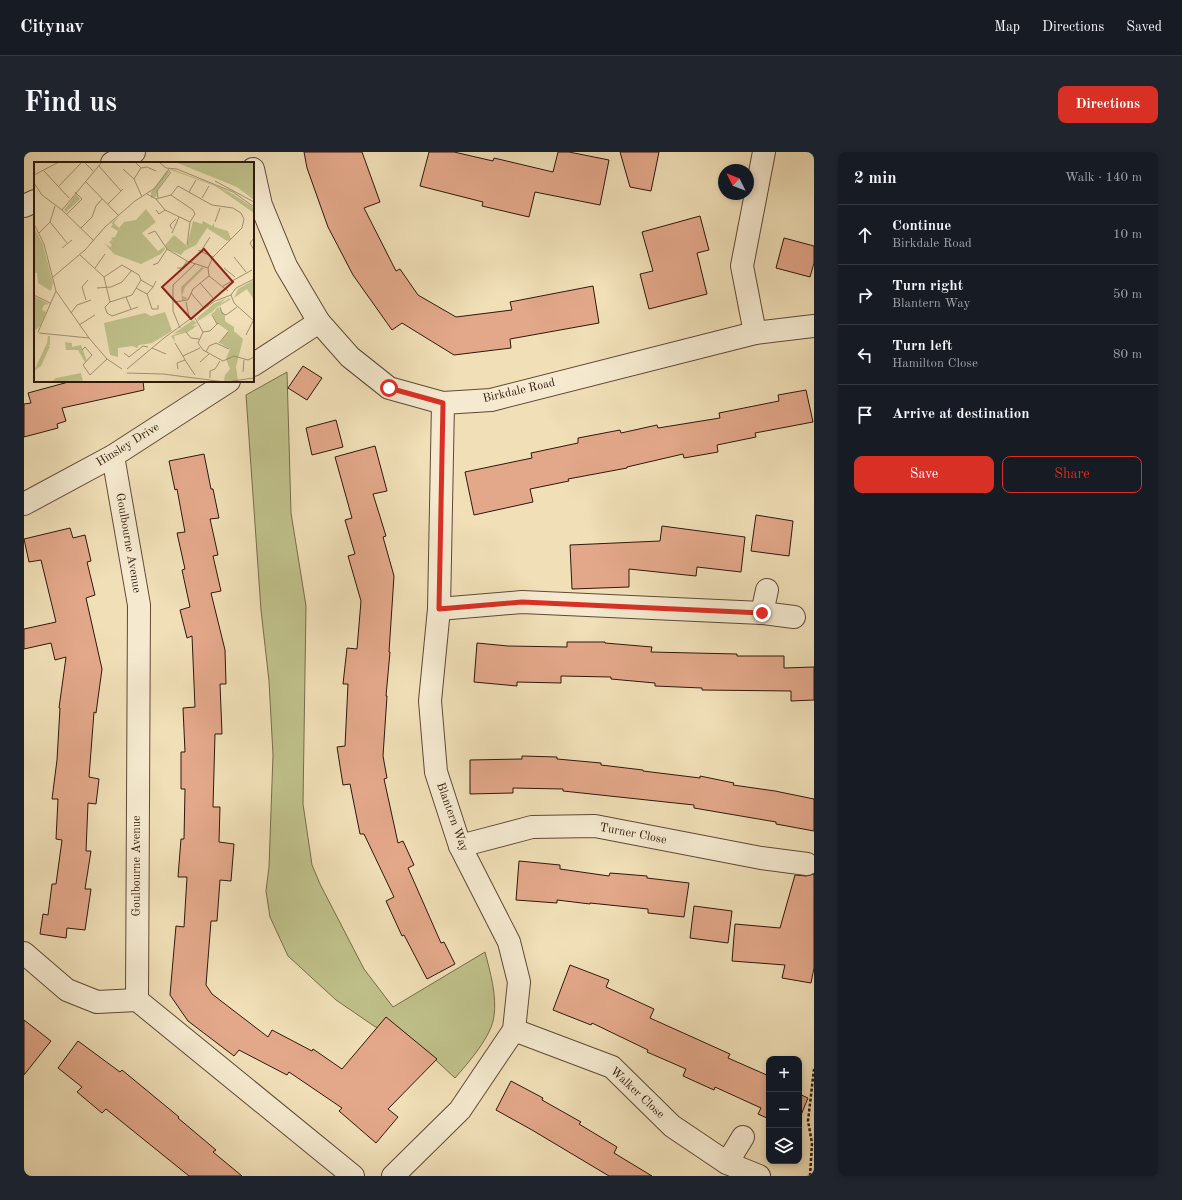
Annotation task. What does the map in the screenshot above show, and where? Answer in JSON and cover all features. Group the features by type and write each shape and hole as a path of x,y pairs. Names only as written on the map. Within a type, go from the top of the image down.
{"street":[{"path":"114,162 134,152"},
{"path":"249,152 252,162"},
{"path":"756,333 742,266 764,152"},
{"name":"Birkdale Road","path":"254,174 261,205 286,266 319,322 350,357 389,388 443,403 491,400 756,333 814,326"},
{"path":"24,206 34,201"},
{"path":"254,364 319,322"},
{"name":"Hinsley Drive","path":"24,504 113,456 227,382"},
{"name":"Blantern Way","path":"394,1176 460,1110 514,1030 519,982 509,942 460,846 436,772 430,701 439,609 443,403"},
{"name":"Goulbourne Avenue","path":"113,456 139,605 137,1000"},
{"path":"762,613 767,590"},
{"path":"439,609 522,602 762,613 794,617"},
{"name":"Turner Close","path":"460,846 532,827 595,826 761,858 806,864"},
{"path":"24,953 68,990 97,1002 137,1000 353,1176"},
{"name":"Walker Close","path":"514,1030 612,1067 672,1126 727,1163 760,1176"},
{"path":"727,1163 743,1137"}],"path":[{"path":"810,1176 812,1143 808,1120 814,1069"}],"green space":[{"path":"287,372 291,513 306,606 303,804 312,865 320,884 364,969 393,1007 485,952 494,992 494,1016 489,1032 479,1049 455,1078 426,1051 374,1026 336,1000 288,956 270,917 266,891 269,867 273,755 269,681 261,610 246,395"}],"building":[{"path":"304,152 362,152 380,202 364,208 396,271 400,269 418,295 456,317 512,310 510,302 593,286 599,323 510,339 511,348 454,355 402,323 392,330 353,275 328,227 307,168"},
{"path":"429,152 454,152 493,161 494,158 553,172 558,152 569,152 609,160 600,205 535,192 529,217 482,206 483,202 420,186"},
{"path":"620,152 659,152 651,191 630,187"},
{"path":"700,216 709,250 697,253 707,294 649,309 640,274 653,271 642,232"},
{"path":"784,238 814,246 814,263 810,277 776,268"},
{"path":"303,366 322,378 307,400 288,388"},
{"path":"68,382 143,382 144,390 62,408 66,421 57,424 58,428 24,437 24,404 31,403 28,393"},
{"path":"806,390 813,422 755,433 756,437 717,445 718,452 684,458 683,454 627,468 568,479 569,481 530,489 533,502 474,515 465,472 532,458 531,453 578,443 578,438 620,430 621,433 657,425 658,428 720,418 719,413 779,401 778,395"},
{"path":"336,420 343,447 312,455 306,428"},
{"path":"375,446 387,491 373,494 386,536 383,537 394,576 383,756 387,778 384,779 398,843 403,841 414,865 408,868 441,943 444,942 455,964 427,979 404,935 402,936 386,901 394,897 364,834 360,834 350,784 343,785 337,747 345,746 348,684 343,684 347,648 357,649 361,601 348,556 355,554 345,520 352,518 335,457"},
{"path":"204,454 219,518 210,519 218,555 213,556 221,591 211,593 225,650 226,684 220,684 222,734 215,734 213,807 220,807 219,842 234,844 231,881 220,880 217,921 211,921 206,985 212,994 268,1037 272,1030 312,1051 313,1049 342,1069 386,1017 437,1059 388,1109 398,1117 376,1143 339,1111 342,1108 289,1072 287,1075 239,1050 234,1056 188,1021 170,995 176,926 184,927 187,877 178,877 181,839 184,839 185,789 181,789 181,752 185,752 183,708 195,707 192,636 187,638 180,610 190,607 182,570 185,569 177,533 185,532 177,489 175,490 169,461"},
{"path":"756,515 793,521 789,556 751,551"},
{"path":"662,526 745,537 741,572 697,567 696,576 629,569 629,587 572,589 570,545 660,541"},
{"path":"70,528 73,538 85,535 91,561 87,562 95,595 86,598 102,669 96,713 94,712 89,777 99,779 96,804 88,803 86,851 91,851 85,889 91,889 85,930 67,928 66,938 40,934 43,914 48,915 52,884 56,884 62,840 56,839 58,799 52,799 57,760 59,708 66,657 55,660 51,643 24,649 24,629 56,622 41,560 29,562 24,539"},
{"path":"567,642 605,642 652,647 651,652 737,654 737,656 784,656 784,668 814,667 814,700 791,701 791,691 702,690 702,688 655,686 655,683 611,679 611,677 561,676 561,683 517,682 517,686 474,682 477,643 508,646 567,647"},
{"path":"522,756 557,757 557,759 601,763 601,765 643,771 700,778 700,776 734,783 733,785 775,791 814,799 814,831 776,824 776,822 694,808 694,805 563,791 563,789 513,788 513,793 470,794 470,760 522,759"},
{"path":"519,861 560,865 560,869 609,876 610,873 647,876 647,878 689,883 684,917 648,913 648,909 590,903 557,900 557,903 516,900"},
{"path":"814,874 814,968 811,983 782,978 785,965 732,961 735,924 780,928 795,875 806,876"},
{"path":"694,906 732,911 728,943 690,938"},
{"path":"570,965 609,980 606,987 654,1009 650,1018 730,1054 728,1058 766,1075 766,1118 758,1114 761,1108 715,1087 714,1090 683,1076 686,1069 647,1052 648,1050 592,1023 591,1025 553,1010"},
{"path":"24,1020 51,1041 24,1075"},
{"path":"78,1041 120,1072 122,1070 179,1117 178,1118 216,1150 213,1152 242,1176 189,1176 106,1109 102,1113 77,1092 82,1087 58,1068"},
{"path":"511,1081 543,1098 542,1100 581,1122 579,1124 617,1147 614,1153 652,1176 609,1176 496,1110"},
{"path":"802,1095 808,1098 802,1113"}],"route":[{"path":"389,388 443,403 439,609 522,602 762,613"}]}
